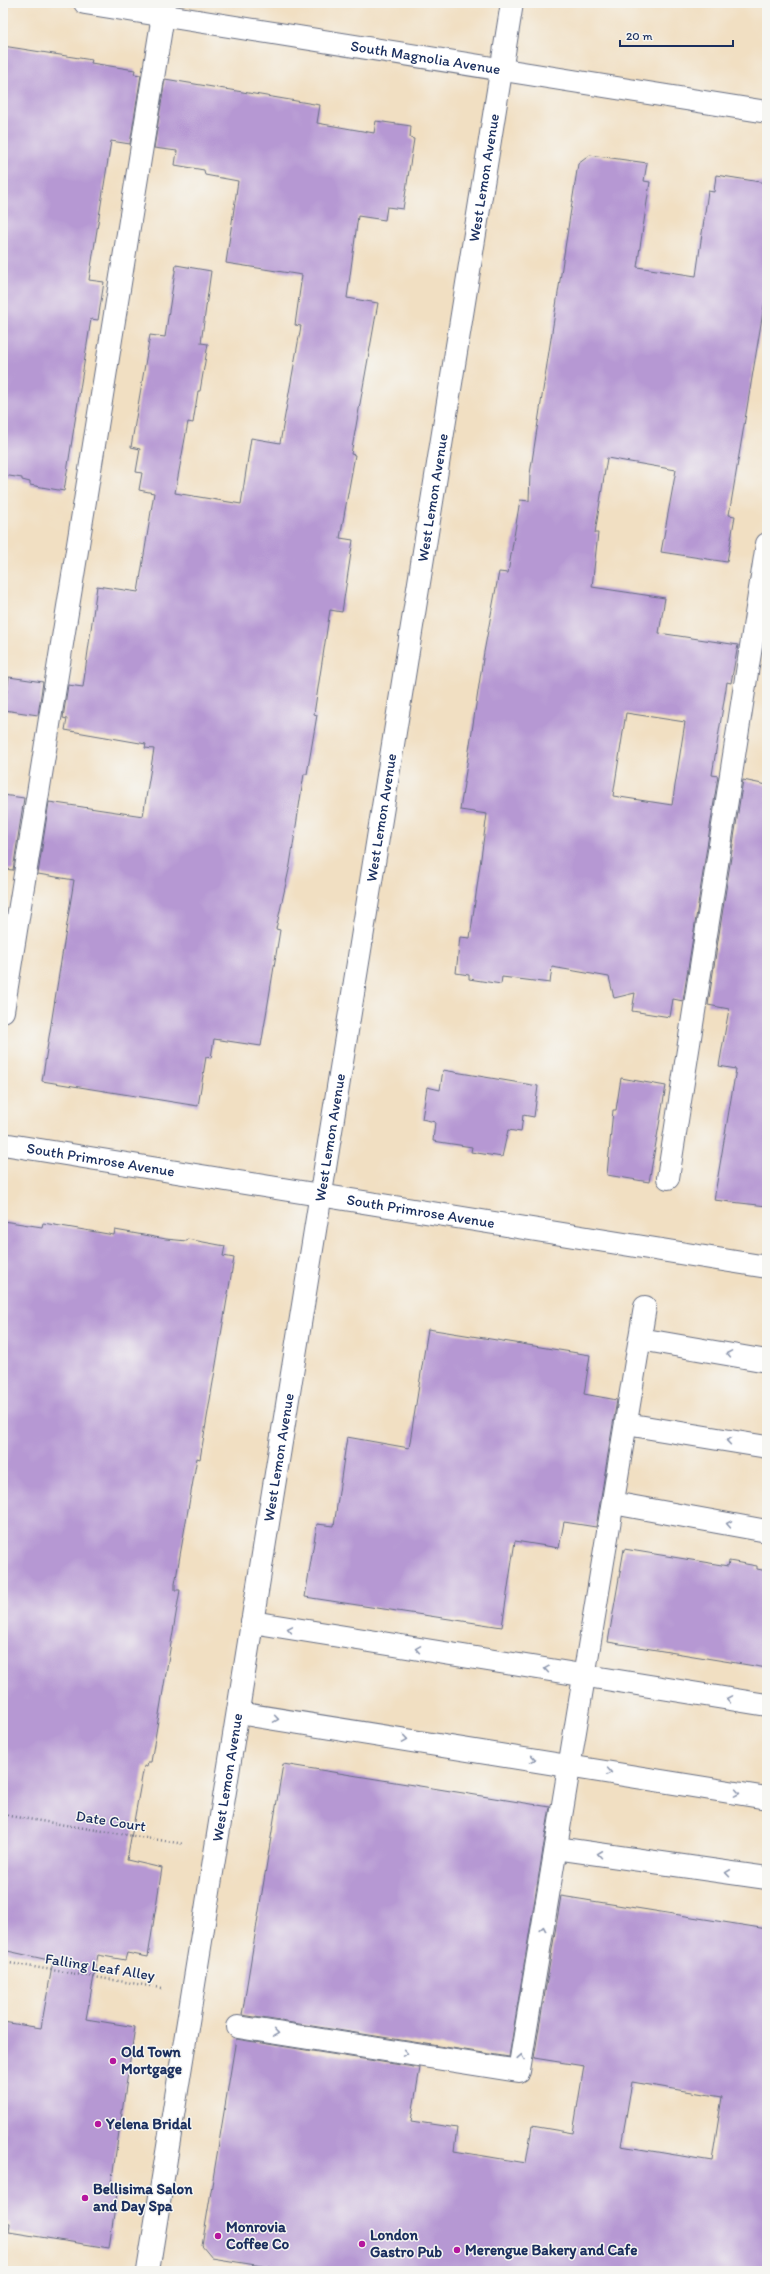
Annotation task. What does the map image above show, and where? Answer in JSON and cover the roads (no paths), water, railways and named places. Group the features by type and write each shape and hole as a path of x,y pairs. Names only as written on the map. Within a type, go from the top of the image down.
{"street":[{"name":"South Magnolia Avenue","path":"85,3 164,9 501,69 767,112"},
{"name":"West Lemon Avenue","path":"148,2271 512,3"},
{"path":"3,1011 164,9"},
{"path":"668,1178 767,544"},
{"name":"South Primrose Avenue","path":"3,1144 767,1267"},
{"path":"238,2027 519,2071 586,1675 645,1307"},
{"path":"640,1339 767,1361"},
{"path":"626,1424 767,1447"},
{"path":"613,1503 767,1531"},
{"path":"252,1622 767,1705"},
{"path":"238,1713 571,1765 767,1798"},
{"path":"556,1848 767,1878"}],"place":[{"name":"Old Town Mortgage","path":"113,2061"},
{"name":"Yelena Bridal","path":"98,2124"},
{"name":"Bellisima Salon and Day Spa","path":"85,2198"},
{"name":"Monrovia Coffee Co","path":"218,2236"},
{"name":"London Gastro Pub","path":"362,2244"},
{"name":"Merengue Bakery and Cafe","path":"457,2250"}]}
